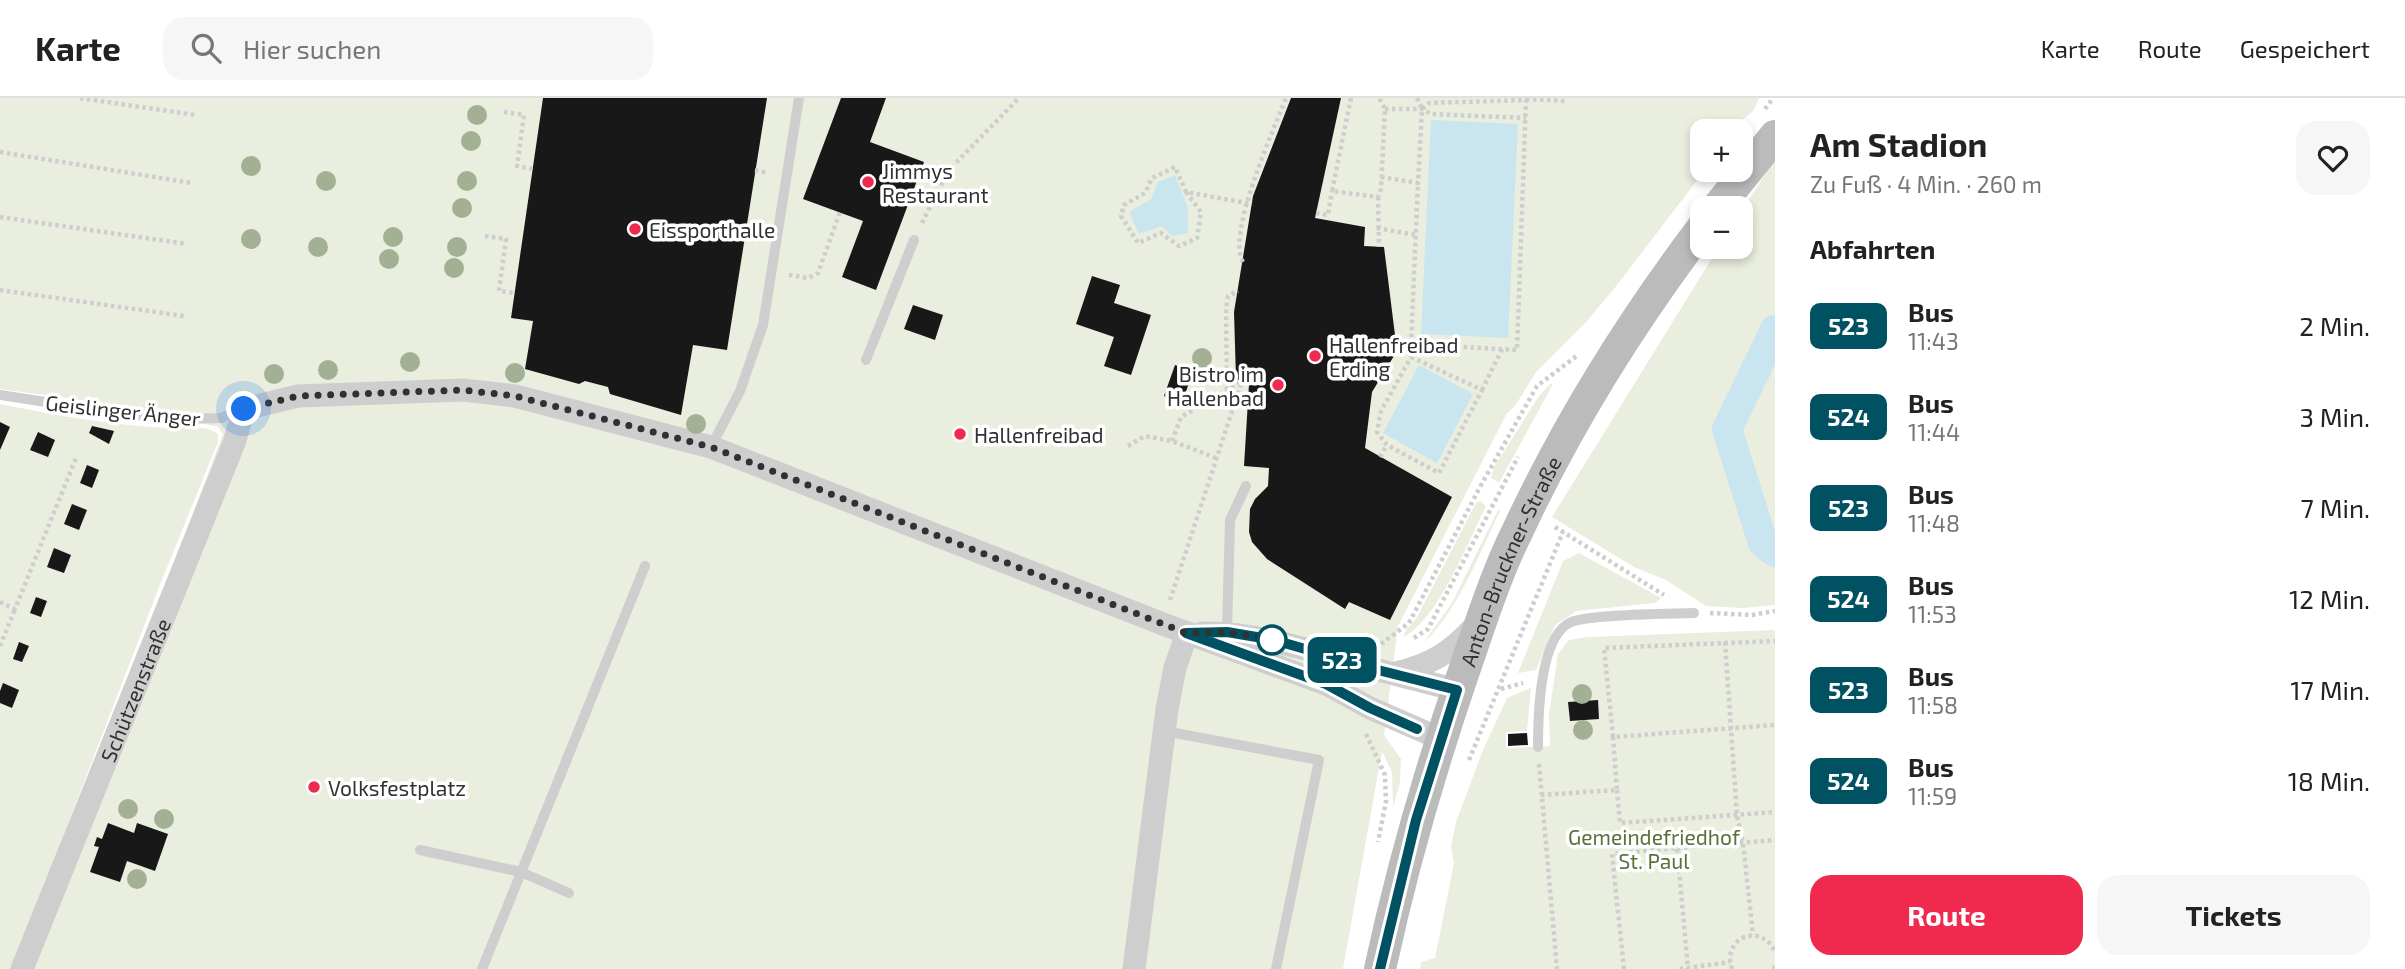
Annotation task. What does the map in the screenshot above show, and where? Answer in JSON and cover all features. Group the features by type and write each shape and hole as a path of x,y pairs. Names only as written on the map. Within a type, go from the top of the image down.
{"main road":[{"path":"1727,196 1775,136"},
{"name":"Anton-Bruckner-Straße","path":"1380,969 1410,844 1441,739 1482,618 1517,531 1593,386 1690,247"}],"street":[{"path":"244,409 298,396 463,390 515,396 711,447 1186,633 1326,684 1370,708 1441,739"},
{"name":"Schützenstraße","path":"22,969 234,443 244,409"},
{"path":"1393,674 1426,665 1455,648 1482,618"},
{"path":"1186,633 1227,632 1274,640 1457,690"},
{"path":"1134,969 1164,731 1175,668 1186,633"}],"lane":[{"path":"711,447 744,380 763,325 799,98"},
{"path":"866,360 914,240"},
{"name":"Geislinger Änger","path":"0,395 77,408 181,419 221,418 244,409"},
{"path":"1227,632 1230,520 1247,486"},
{"path":"482,969 645,566"},
{"path":"1538,747 1542,678 1553,642 1568,624 1587,619 1694,613"},
{"path":"1164,731 1319,760 1276,969"},
{"path":"420,850 521,872 569,893"}],"path":[{"path":"80,98 195,115"},
{"path":"914,240 948,171 1019,98"},
{"path":"1243,262 1238,255 1249,204 1286,98"},
{"path":"1316,213 1328,215 1350,98"},
{"path":"1379,98 1385,109 1378,197 1379,247"},
{"path":"1417,98 1422,109 1410,357 1381,411 1377,432 1387,444 1439,473 1503,349"},
{"path":"1422,109 1429,103 1526,99 1566,101"},
{"path":"1411,344 1517,350 1526,99"},
{"path":"1385,109 1422,109 1431,114 1525,118"},
{"path":"504,112 524,115 517,166 533,169"},
{"path":"0,152 192,183"},
{"path":"1175,167 1186,192 1201,212 1197,238 1179,246 1161,233 1138,243 1121,216 1124,205 1145,193 1152,178 1175,167"},
{"path":"755,170 768,172"},
{"path":"921,170 948,171"},
{"path":"1381,177 1418,183"},
{"path":"1332,191 1378,197"},
{"path":"1186,192 1249,204"},
{"path":"771,271 808,278 818,273 840,212"},
{"path":"0,217 187,244"},
{"path":"1377,228 1416,235"},
{"path":"485,236 506,239 499,291 515,293"},
{"path":"0,289 184,316"},
{"path":"1227,390 1226,310 1228,296 1238,291"},
{"path":"1380,645 1409,623 1480,487 1537,386 1578,355"},
{"path":"1410,357 1482,390"},
{"path":"1163,624 1242,381 1181,417 1172,442"},
{"path":"1128,446 1145,436 1172,442 1216,458"},
{"path":"1380,457 1387,444"},
{"path":"0,646 76,458"},
{"path":"1555,527 1694,613 1752,615 1775,611"},
{"path":"1479,735 1563,531"},
{"path":"0,602 15,609"},
{"path":"1775,641 1604,648 1620,822 1775,813"},
{"path":"1725,642 1737,816 1743,843 1752,935"},
{"path":"1613,737 1775,725"},
{"path":"1364,729 1385,775 1385,801 1376,852"},
{"path":"1538,747 1556,969"},
{"path":"1541,795 1617,790"},
{"path":"1624,969 1612,854 1775,840"},
{"path":"1677,848 1688,969"},
{"path":"1732,969 1730,954 1738,941 1752,935 1766,939 1775,952"},
{"path":"1680,969 1730,962"}],"green space":[{"path":"0,98 1759,98 1754,110 1744,119 1690,119 1690,182 1696,182 1617,285 1587,321 1536,372 1515,406 1507,413 1398,626 1384,735 1401,759 1400,783 1393,807 1392,772 1382,751 1343,969 19,969 223,434 218,427 126,406 0,389"},
{"path":"1775,159 1775,605 1743,608 1706,606 1666,580 1634,567 1552,517 1712,259 1753,259 1751,196"},
{"path":"1553,384 1499,483 1491,478 1494,467 1539,396"},
{"path":"0,404 124,425 200,428 218,434 218,442 161,582 12,969 0,969"},
{"path":"1480,501 1486,506 1451,579 1428,615 1403,637 1416,619 1476,503"},
{"path":"1498,510 1500,511 1458,598 1436,630 1424,642 1452,603"},
{"path":"1579,553 1661,598 1655,603 1576,611 1555,625 1536,670 1518,673 1563,561"},
{"name":"Gemeindefriedhof St. Paul","path":"1775,630 1775,969 1420,969 1421,962 1435,958 1454,863 1451,846 1456,822 1483,750 1507,698 1531,688 1527,731 1506,732 1506,748 1550,746 1549,714 1558,654 1569,640"}],"water":[{"path":"1431,120 1518,124 1508,338 1421,334"},
{"path":"1175,175 1188,209 1188,233 1172,236 1162,226 1139,234 1129,212 1151,199 1158,182"},
{"path":"1419,365 1473,394 1437,463 1383,433"}],"building":[{"name":"Eissporthalle","path":"543,98 767,98 727,350 693,345 681,415 610,394 608,387 585,381 579,384 525,369 533,321 511,318"},
{"path":"841,98 886,98 870,142 924,162 876,290 842,277 863,221 803,199"},
{"name":"Hallenfreibad Erding","path":"1291,98 1341,98 1315,218 1365,227 1364,246 1384,247 1397,351 1372,392 1365,448 1452,497 1390,620 1349,602 1345,609 1267,559 1252,542 1249,532 1250,509 1255,499 1268,486 1269,468 1244,466 1249,384 1236,379 1234,312 1253,196"},
{"path":"1092,276 1120,285 1114,303 1151,315 1131,375 1104,366 1114,337 1076,324"},
{"path":"913,305 943,315 935,340 904,329"},
{"path":"1175,365 1193,371 1182,403 1164,396"},
{"path":"0,422 10,427 0,450"},
{"path":"92,426 114,431 109,444 89,433"},
{"path":"38,432 55,440 48,457 30,450"},
{"path":"87,465 99,470 92,488 80,483"},
{"path":"72,504 87,510 79,530 64,524"},
{"path":"54,548 71,555 64,573 47,567"},
{"path":"36,597 47,601 41,617 30,613"},
{"path":"19,642 29,646 22,662 13,659"},
{"path":"3,683 19,690 12,708 0,703"},
{"path":"1598,700 1599,719 1570,721 1568,702"},
{"path":"1527,733 1528,745 1508,746 1508,734"},
{"path":"108,823 134,833 137,823 168,834 155,871 127,861 120,882 90,872 99,847 94,846 97,837 102,839"}],"waterway":[{"path":"1775,330 1727,429 1763,543 1775,552"}],"bus line":[{"name":"523","path":"1380,969 1416,820 1457,690 1274,640 1227,632 1186,633 1326,684 1417,729"}],"place":[{"name":"Jimmys Restaurant","path":"868,182"},
{"name":"Eissporthalle","path":"635,229"},
{"name":"Hallenfreibad Erding","path":"1315,356"},
{"name":"Bistro im Hallenbad","path":"1278,385"},
{"name":"Hallenfreibad","path":"960,434"},
{"name":"Volksfestplatz","path":"314,787"}],"route":[{"path":"244,409 298,396 463,390 515,396 711,447 1186,633 1227,632 1272,640"}]}
